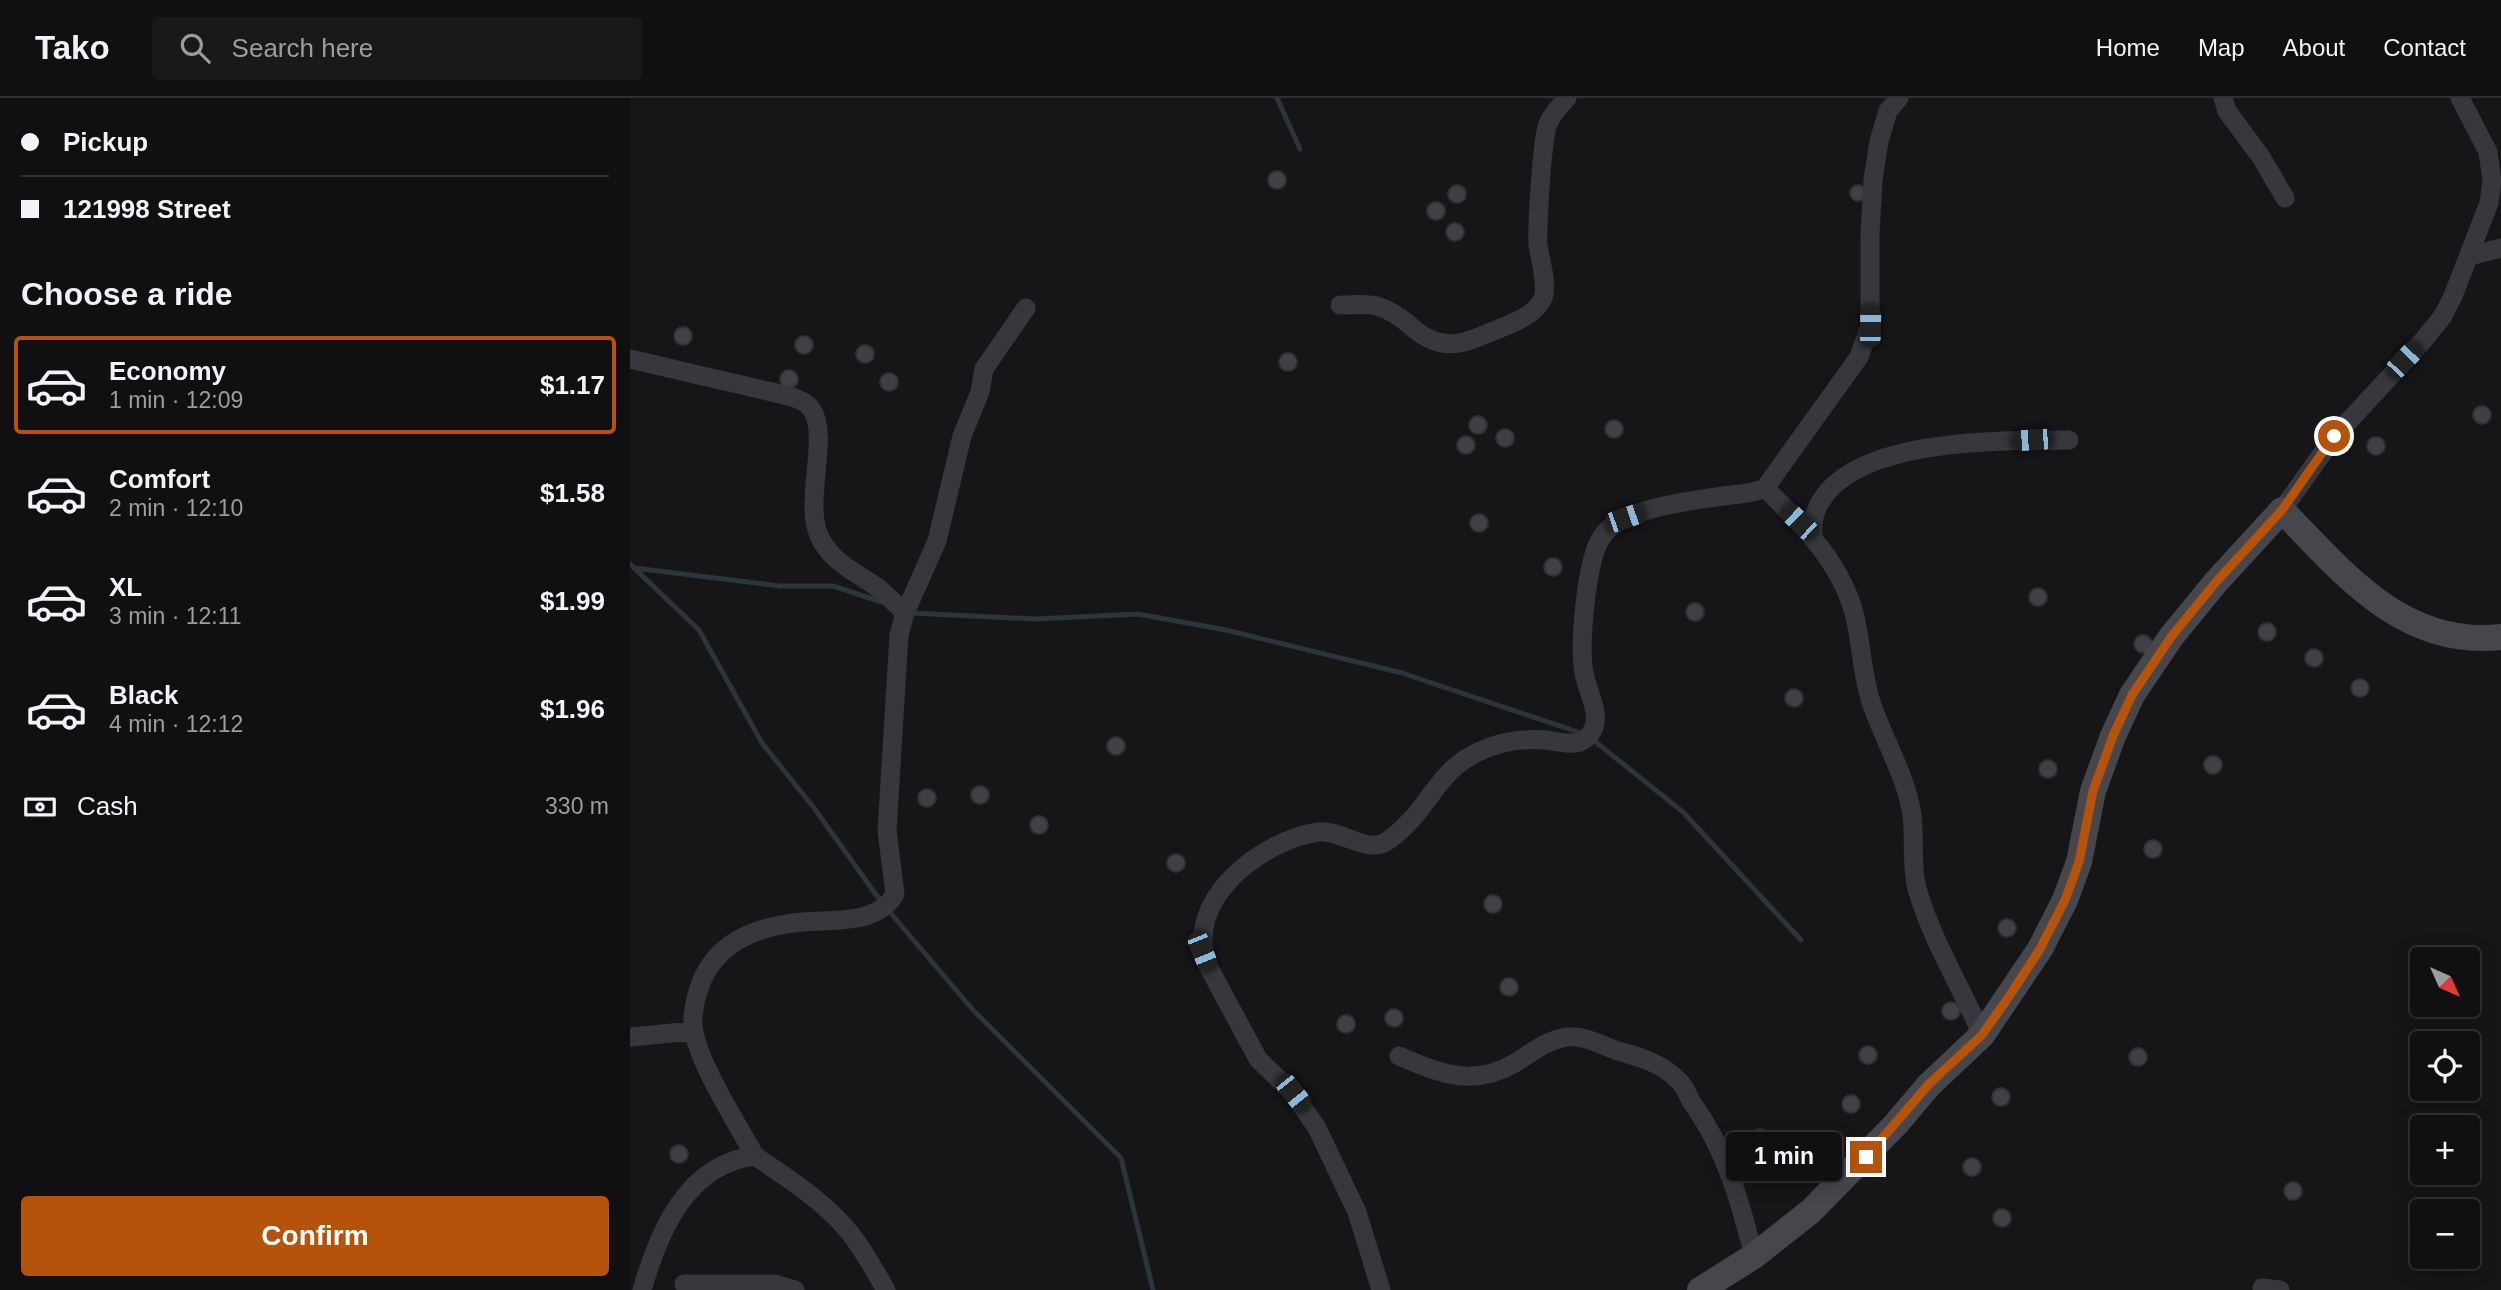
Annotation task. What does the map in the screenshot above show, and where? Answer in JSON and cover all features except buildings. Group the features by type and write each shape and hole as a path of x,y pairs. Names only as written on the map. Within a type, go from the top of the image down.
{"street":[{"path":"1340,305 1364,304 1386,309 1427,340 1441,344 1479,337 1515,322 1533,311 1544,290 1538,240 1544,141 1548,124 1567,98"},
{"path":"1381,1290 1357,1212 1317,1128 1293,1093 1258,1059 1208,966 1202,951 1203,928 1215,900 1243,867 1296,837 1321,832 1373,845 1387,842 1412,817 1451,769 1480,751 1522,740 1583,741 1593,730 1595,722 1584,674 1582,638 1591,567 1601,538 1615,524 1639,513 1765,488 1859,357 1870,326 1873,180 1888,111 1899,98"},
{"path":"2222,98 2227,111 2261,157 2285,198"},
{"path":"1700,1290 1754,1256 1811,1211 1840,1183 1896,1124 1929,1084 1982,1035 2040,949 2065,900 2079,862 2093,791 2113,736 2132,695 2151,664 2179,627 2282,510 2334,436 2443,316 2470,256 2489,203 2492,166 2483,138 2460,98"},
{"path":"2470,256 2501,248"},
{"path":"886,1290 844,1226 797,1186 755,1156 723,1097 693,1031 694,1005 708,966 729,945 749,934 785,925 875,914 887,907 895,894 887,831 899,635 905,613 937,541 962,436 980,392 984,369 1026,308"},
{"path":"630,359 804,402 812,410 818,425 814,489 818,532 828,551 844,566 879,589 905,613"},
{"path":"1813,538 1815,513 1828,492 1846,475 1872,463 1909,452 1963,444 2069,440"},
{"path":"1765,488 1813,538 1834,565 1854,615 1863,675 1899,771 1912,815 1913,863 1918,890 1943,955 1982,1035"},
{"path":"2282,510 2357,586 2393,613 2449,636 2481,639 2501,637"},
{"path":"630,1037 693,1031"},
{"path":"1399,1056 1442,1073 1462,1077 1484,1076 1499,1072 1553,1040 1566,1037 1589,1040 1654,1063 1678,1080 1710,1127 1736,1189 1754,1256"},
{"path":"642,1290 654,1251 675,1211 693,1186 721,1164 755,1156"},
{"path":"684,1284 775,1284 795,1290"}],"waterway":[{"path":"1277,98 1300,149"},
{"path":"630,564 699,630 762,743 814,808 882,903"},
{"path":"634,568 780,586 833,586 882,602"},
{"path":"911,613 1036,619 1138,614 1226,630 1402,673 1584,734"},
{"path":"1592,739 1683,812 1801,940"},
{"path":"888,910 973,1010 1121,1158 1153,1290"}],"route":[{"path":"1866,1157 1929,1084 1982,1035 2040,949 2065,900 2079,862 2093,791 2113,736 2132,695 2171,637 2216,582 2282,510 2334,436"}]}
